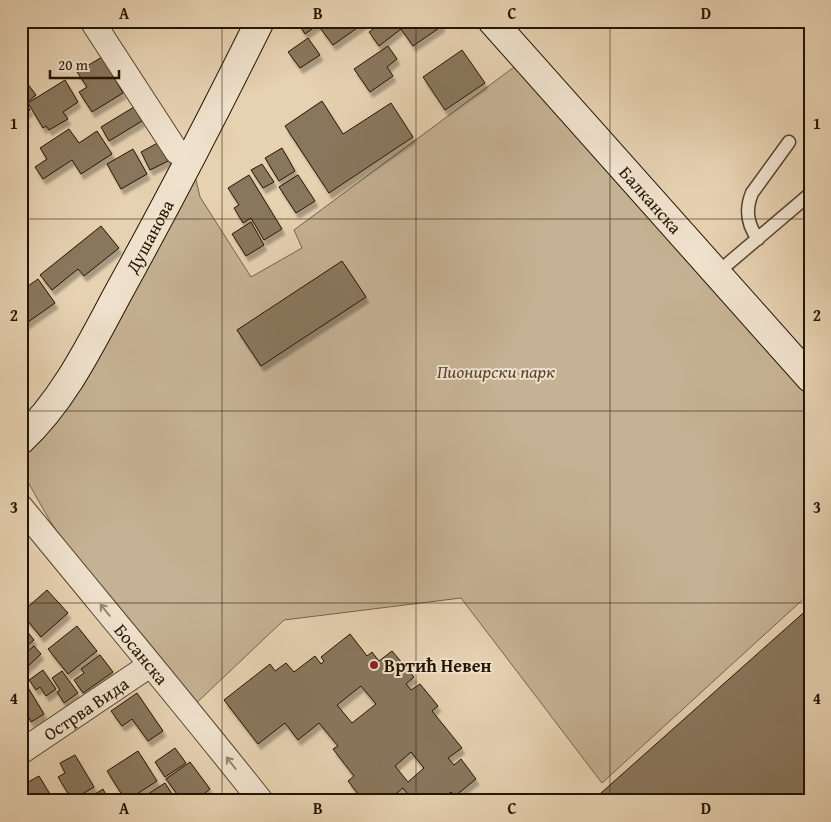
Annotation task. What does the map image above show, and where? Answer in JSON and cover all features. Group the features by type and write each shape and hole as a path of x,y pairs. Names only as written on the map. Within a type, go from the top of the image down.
{"main road":[{"name":"Душанова","path":"21,440 47,413 61,394 100,327 191,160 260,21"},
{"name":"Балканска","path":"492,21 810,378"}],"street":[{"path":"92,21 177,152 191,160"},
{"name":"Босанска","path":"21,507 189,710 261,801"},
{"name":"Острва Вида","path":"21,752 150,665"}],"lane":[{"path":"758,239 749,223 748,202 761,180 789,142"},
{"path":"717,273 810,194"}],"green space":[{"name":"Пионирски парк","path":"525,59 810,378 810,593 602,783 461,598 284,620 189,710 144,657 50,521 24,475 29,447 191,159 200,197 251,277 302,248 294,230"}],"building":[{"path":"301,21 323,21 305,34 298,23"},
{"path":"329,21 367,21 333,45 320,28"},
{"path":"384,21 439,21 442,26 413,46 401,29 379,46 369,32"},
{"path":"308,38 320,55 300,68 288,52"},
{"path":"388,46 397,59 387,67 393,76 370,92 354,69"},
{"path":"462,50 485,83 445,110 423,77"},
{"path":"102,57 123,93 92,112 79,92 87,87 77,72"},
{"path":"65,80 78,102 63,112 68,119 49,130 46,126 43,128 28,103"},
{"path":"27,83 36,95 25,104 30,110 22,115 27,121 21,125 21,87"},
{"path":"322,101 343,134 391,103 413,137 329,193 285,126"},
{"path":"134,107 142,121 109,141 101,127"},
{"path":"69,129 79,143 97,131 112,154 81,174 72,160 43,179 35,167 47,159 40,148"},
{"path":"163,140 172,159 150,170 141,152"},
{"path":"282,148 295,171 279,181 265,158"},
{"path":"133,149 147,174 121,189 107,164"},
{"path":"262,164 274,182 263,188 251,170"},
{"path":"249,175 282,229 264,240 251,218 243,223 234,208 239,205 228,188"},
{"path":"298,175 315,201 296,213 279,187"},
{"path":"251,222 264,245 246,256 232,234"},
{"path":"101,226 119,248 84,276 78,269 52,290 40,275"},
{"path":"342,261 366,297 261,366 237,330"},
{"path":"38,279 55,303 21,327 21,297 24,295 21,291"},
{"path":"47,590 68,613 41,637 21,613"},
{"path":"810,607 810,801 592,801"},
{"path":"21,626 34,640 21,651"},
{"path":"77,626 97,651 68,674 48,649"},
{"path":"350,634 367,656 372,652 379,661 392,651 414,677 406,684 411,690 420,684 438,706 432,711 462,748 448,758 454,765 461,759 476,779 455,796 451,792 440,801 413,801 403,788 387,801 349,801 358,794 348,781 354,776 333,749 338,746 319,723 298,740 285,723 258,744 224,700 270,664 275,671 286,663 294,672 315,656 321,664 324,661 321,657","holes":["361,686 376,704 352,723 337,705","411,752 424,768 408,782 395,766"]},
{"path":"34,646 41,654 25,669 21,665 21,657"},
{"path":"100,655 113,672 83,693 74,680 84,673 81,669"},
{"path":"43,670 56,689 46,696 40,687 36,690 29,680"},
{"path":"62,671 78,693 64,703 57,692 60,690 52,678"},
{"path":"21,676 44,714 31,722 25,711 21,713"},
{"path":"137,693 163,731 148,741 132,719 122,726 111,711"},
{"path":"175,748 186,763 165,777 155,762"},
{"path":"138,751 157,781 126,801 107,771"},
{"path":"75,755 94,787 72,800 58,777 65,773 60,763"},
{"path":"190,762 210,789 195,801 182,801 166,779"},
{"path":"39,776 54,801 21,801 21,786"},
{"path":"165,783 172,794 162,801 137,801"},
{"path":"103,789 109,801 92,801 90,797"}],"place":[{"name":"Вртић Невен","path":"374,665"}]}
